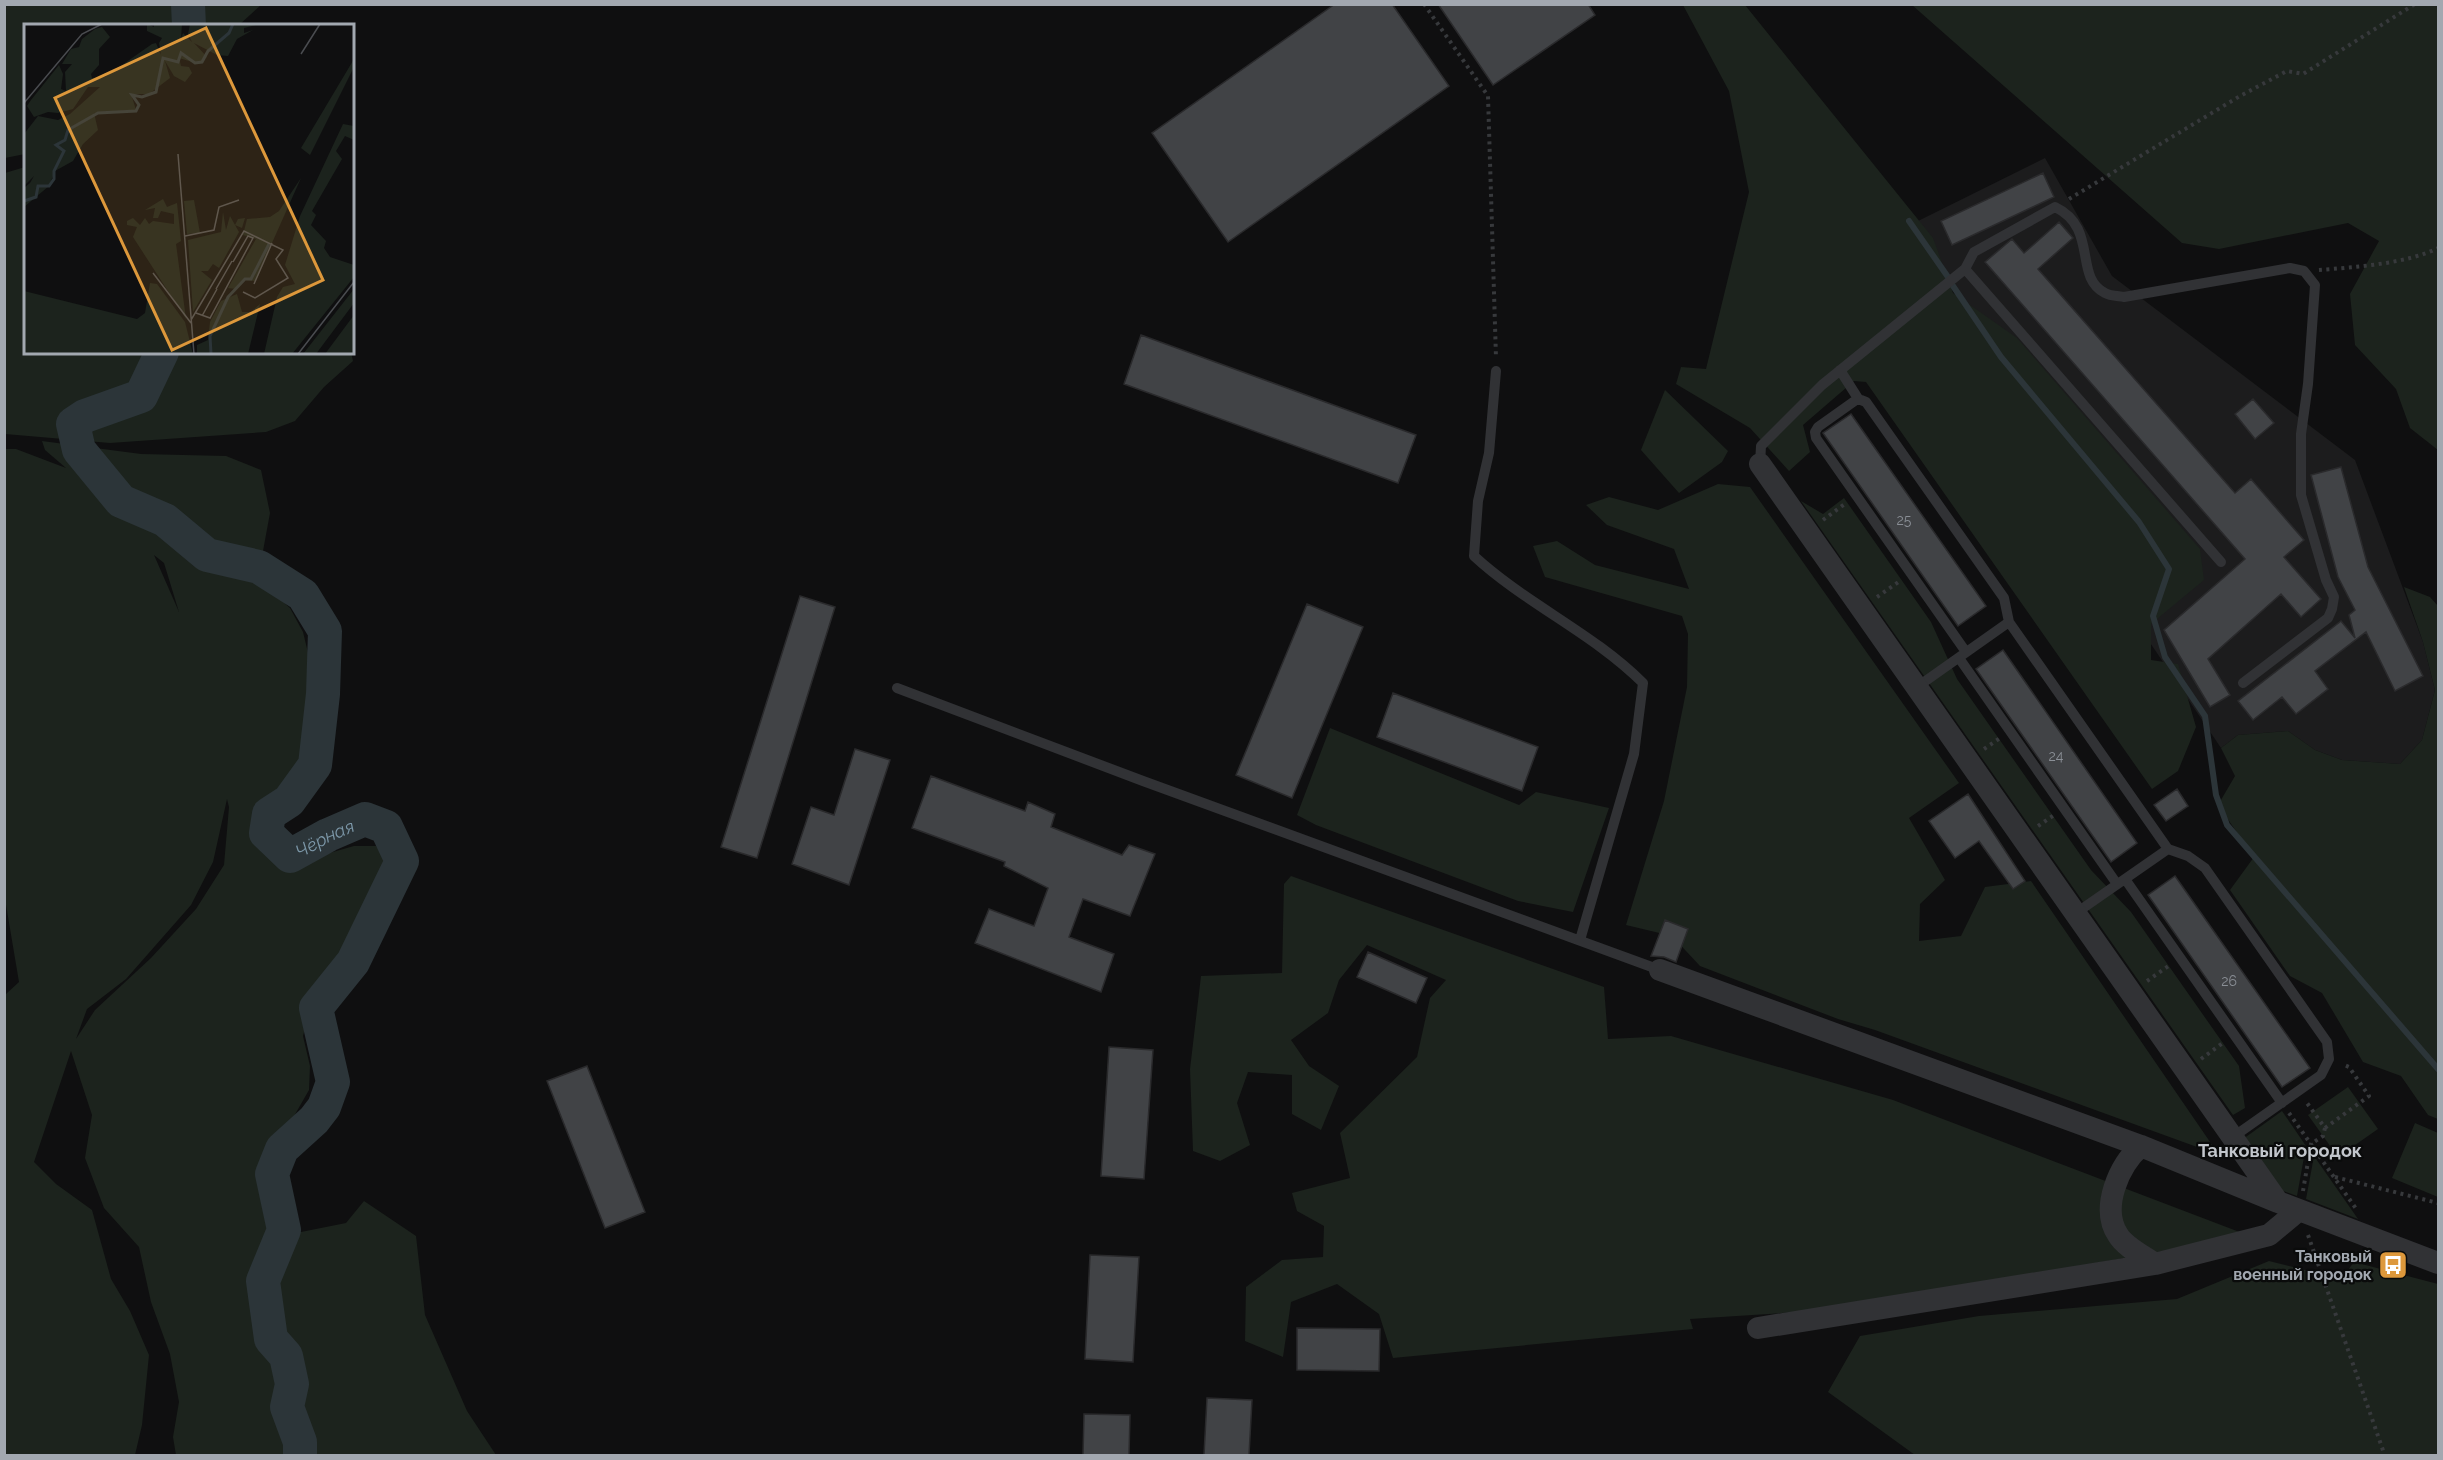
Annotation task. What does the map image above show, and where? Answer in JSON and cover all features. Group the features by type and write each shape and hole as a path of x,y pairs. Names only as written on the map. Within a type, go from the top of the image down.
{"street":[{"path":"1760,464 2278,1202"},
{"path":"1660,970 2141,1146 2278,1202 2439,1263"},
{"path":"2141,1146 2125,1164 2113,1191 2111,1220 2118,1237 2155,1264"},
{"path":"1758,1328 2155,1264 2269,1235 2299,1210"}],"lane":[{"path":"1760,464 1761,446 1822,385 1965,269 1974,252 2055,207 2067,213 2080,230 2090,278 2104,293 2124,297 2290,268 2304,272 2315,285 2308,384 2301,434 2301,495 2326,580 2334,597 2328,618 2243,683"},
{"path":"1965,269 2221,562"},
{"path":"1840,370 1859,400 1866,402 2004,598 2009,622 2168,849 2188,856 2205,868 2327,1042 2329,1059 2321,1075 2233,1137"},
{"path":"1496,371 1488,453 1478,501 1474,556 1497,577 1621,662 1643,683 1634,754 1580,940"},
{"path":"1859,400 1818,427 1815,432 1816,438 1911,573 2010,731 2064,808 2180,958 2282,1102"},
{"path":"1917,687 2009,622"},
{"path":"897,688 1143,781 1660,970"},
{"path":"2076,913 2168,849"}],"path":[{"path":"1424,4 1488,96 1496,371"},
{"path":"2055,207 2240,96 2288,71 2303,74 2415,4"},
{"path":"2304,272 2383,262 2429,253 2439,248"},
{"path":"1807,531 1857,496"},
{"path":"1861,608 1911,573"},
{"path":"1968,760 2010,731"},
{"path":"2022,837 2064,808"},
{"path":"2131,992 2180,958"},
{"path":"2185,1070 2234,1035"},
{"path":"2329,1059 2349,1067 2369,1096 2325,1128 2323,1136 2311,1144 2299,1210 2385,1455"},
{"path":"2282,1102 2359,1213"},
{"path":"2313,1112 2325,1128"},
{"path":"2334,1177 2439,1203"}],"shaded area":[{"path":"5,4 261,4 240,24 24,24 24,154 5,158"},
{"path":"1683,5 1745,5 1933,238 1953,293 2017,338 2200,549 2204,580 2151,624 2151,660 2178,664 2196,727 2178,771 2152,789 1866,382 1854,381 1803,425 1810,452 1789,471 1750,428 1676,384 1681,367 1706,369 1749,192 1729,91"},
{"path":"1912,5 2438,5 2438,450 2410,428 2396,389 2355,345 2350,294 2379,241 2348,223 2219,249 2182,243"},
{"path":"2045,158 2112,276 2355,460 2423,642 2435,690 2422,740 2400,764 2342,760 2315,750 2288,731 2238,735 2221,748 2132,616 1964,303 1914,223"},
{"path":"24,167 24,354 351,354 353,361 324,387 295,421 266,432 110,443 5,434 5,173"},
{"path":"1665,390 1728,451 1722,462 1679,493 1641,450"},
{"path":"42,441 141,454 226,456 261,470 270,513 263,551 267,587 290,608 303,632 311,665 313,695 306,760 293,778 274,797 253,837 264,852 291,864 354,846 376,846 391,857 386,883 363,918 352,954 341,969 315,992 303,1036 310,1066 309,1090 270,1158 266,1205 301,1232 346,1223 364,1201 416,1236 425,1315 467,1411 496,1455 176,1455 173,1437 179,1402 170,1354 151,1302 139,1247 104,1208 85,1158 92,1115 71,1051 34,1162 56,1184 92,1210 111,1279 130,1311 149,1355 142,1425 135,1455 5,1455 4,1013 6,994 19,982 4,893 4,449 16,449 66,468 45,450","holes":["154,555 164,563 179,612","227,799 229,807 224,865 196,909 151,958 95,1010 76,1039 87,1009 126,979 191,905 213,862"]},
{"path":"1718,484 1750,487 1959,783 1909,818 1945,880 1920,904 1919,941 1961,936 1985,887 2031,881 2219,1155 1875,1030 1838,1019 1700,966 1672,936 1626,925 1664,801 1687,687 1688,634 1682,616 1545,577 1533,546 1557,541 1595,565 1689,589 1674,549 1607,525 1586,505 1609,497 1658,510"},
{"path":"1844,498 1931,622 1957,679 2091,870 2131,912 2239,1066 2245,1108 2233,1115 1801,501 1823,514"},
{"path":"2404,587 2430,597 2438,606 2438,1119 2428,1115 2401,1076 2363,1062 2322,993 2290,976 2230,890 2254,857 2218,805 2235,776 2221,748 2238,735 2288,731 2315,750 2342,760 2400,764 2422,740 2435,690 2423,642"},
{"path":"1330,728 1519,805 1536,792 1609,808 1573,912 1518,901 1316,825 1297,815"},
{"path":"1291,876 1604,987 1608,1039 1671,1036 1893,1100 2250,1236 1828,1310 1690,1319 1693,1329 1393,1358 1379,1314 1337,1284 1291,1302 1283,1357 1245,1341 1246,1287 1282,1260 1323,1257 1324,1226 1297,1211 1292,1193 1350,1178 1340,1133 1417,1057 1430,998 1446,980 1367,945 1339,980 1328,1013 1291,1040 1309,1066 1339,1086 1321,1130 1292,1114 1292,1075 1248,1072 1237,1103 1250,1145 1220,1161 1193,1151 1190,1069 1201,976 1282,973 1284,884"},
{"path":"2348,1087 2378,1129 2338,1157 2308,1115"},
{"path":"2282,1111 2306,1146 2297,1196 2278,1189 2243,1139"},
{"path":"2415,1123 2438,1133 2438,1197 2392,1178"},
{"path":"2314,1156 2358,1219 2306,1199"},
{"path":"2269,1261 2341,1279 2354,1262 2438,1284 2438,1455 1915,1455 1828,1392 1860,1336 1979,1316 2177,1299"}],"building":[{"path":"1335,4 1392,4 1449,86 1228,242 1152,133"},
{"path":"1438,4 1588,4 1595,15 1493,85"},
{"path":"2043,173 2054,197 1952,245 1941,221"},
{"path":"2059,222 2073,238 2038,269 2235,493 2251,479 2304,540 2284,557 2321,599 2301,617 2281,594 2208,659 2230,695 2210,707 2164,630 2245,559 1985,262 2012,239 2024,253"},
{"path":"1141,335 1416,435 1398,483 1124,384"},
{"path":"2253,399 2274,423 2255,439 2235,414"},
{"path":"1851,414 1986,606 1958,626 1823,433"},
{"path":"2341,467 2368,567 2423,676 2395,691 2366,632 2315,671 2328,689 2296,714 2282,697 2253,720 2238,701 2341,621 2355,638 2349,615 2355,610 2338,577 2311,475"},
{"path":"800,596 835,607 757,858 721,847"},
{"path":"1307,604 1363,627 1292,798 1236,775"},
{"path":"2003,650 2137,843 2111,862 1976,669"},
{"path":"1393,693 1538,747 1522,791 1377,737"},
{"path":"855,749 890,760 849,885 792,864 811,807 834,815"},
{"path":"931,776 1025,811 1028,802 1055,814 1051,827 1122,855 1129,845 1155,854 1130,916 1083,899 1069,937 1114,954 1101,992 975,943 989,909 1034,926 1048,888 1004,866 1005,862 912,828"},
{"path":"2177,789 2188,806 2166,821 2154,805"},
{"path":"1968,794 2025,881 2013,889 1979,841 1955,858 1929,821"},
{"path":"2175,876 2310,1068 2282,1087 2148,895"},
{"path":"1665,920 1688,929 1676,962 1664,957 1651,956"},
{"path":"1368,952 1427,978 1416,1003 1357,977"},
{"path":"1109,1047 1153,1050 1144,1179 1101,1176"},
{"path":"587,1066 645,1212 605,1228 547,1081"},
{"path":"1090,1255 1139,1257 1133,1362 1085,1359"},
{"path":"1297,1328 1380,1329 1379,1371 1297,1370"},
{"path":"1207,1398 1252,1400 1249,1455 1204,1455"},
{"path":"1084,1414 1130,1415 1129,1455 1083,1455"}],"waterway":[{"name":"Чёрная","path":"188,4 189,24"},
{"path":"1909,221 1948,277"},
{"path":"1953,286 2001,357 2139,522 2169,569 2153,616 2165,657 2205,716 2216,795 2227,825 2438,1069"},
{"name":"Чёрная","path":"161,354 141,396 85,416 73,424 79,450 121,501 165,520 207,555 259,567 303,595 325,631 323,694 315,765 289,801 269,814 266,833 290,856 328,835 365,819 386,827 402,861 353,962 316,1008 333,1082 324,1107 314,1120 282,1149 272,1174 284,1230 263,1281 271,1339 286,1356 292,1384 287,1407 300,1442 300,1456"}],"place":[{"name":"Танковый военный городок","path":"2393,1265"}],"district":[{"name":"Танковый городок","path":"2280,1150"}]}
